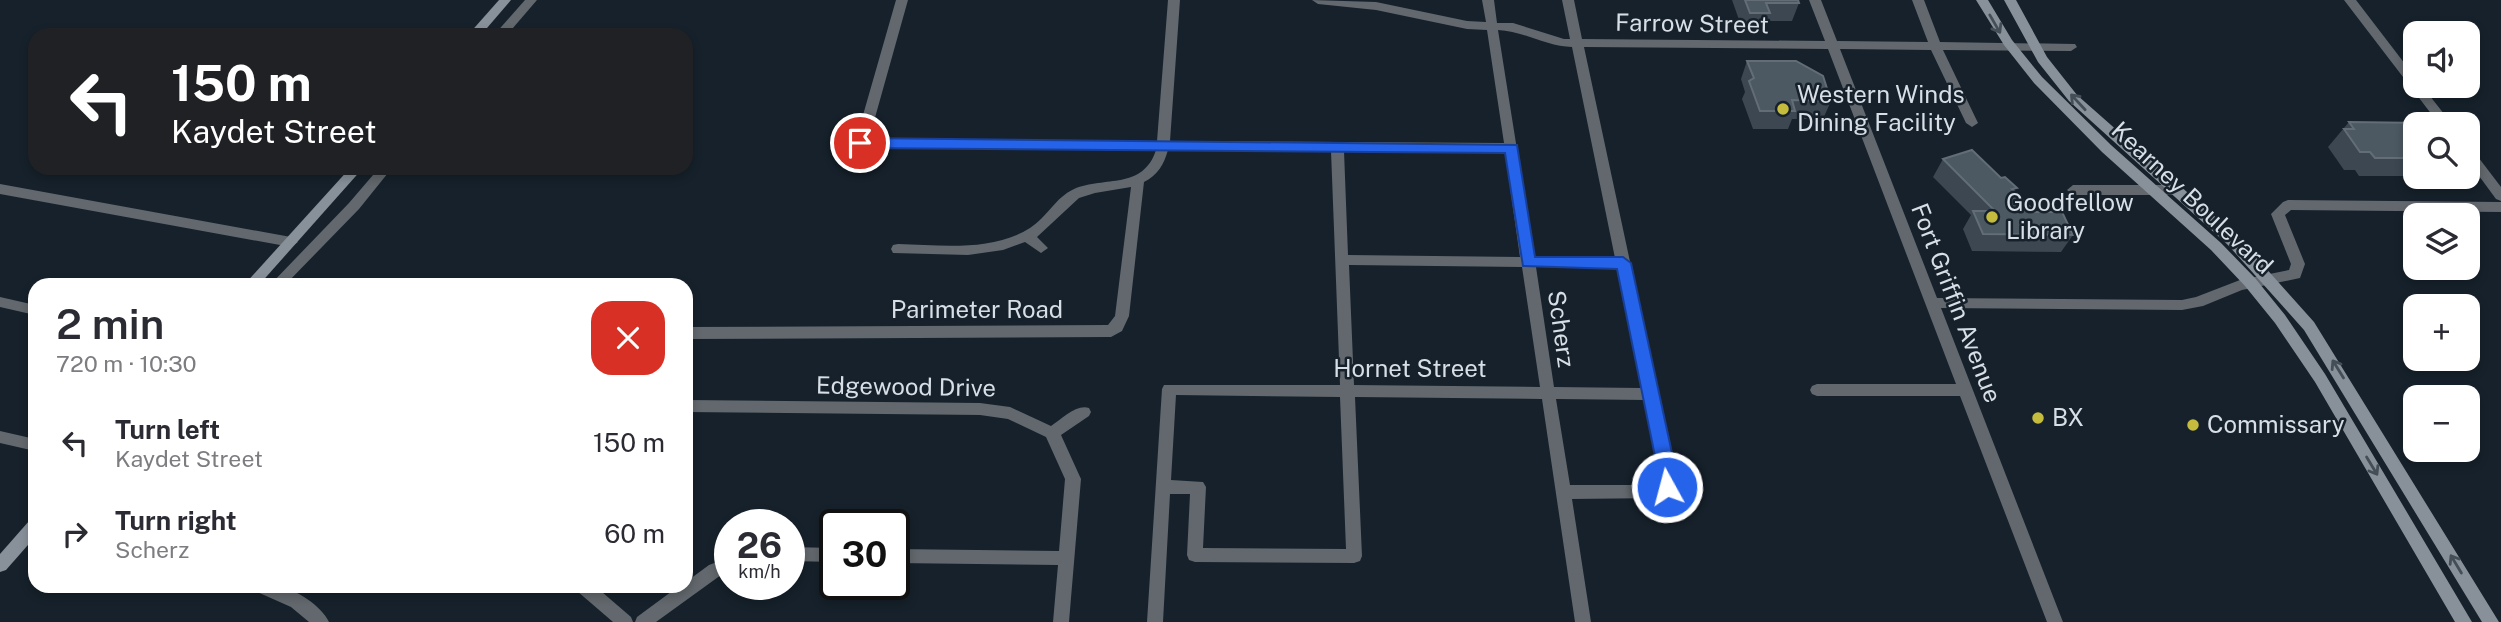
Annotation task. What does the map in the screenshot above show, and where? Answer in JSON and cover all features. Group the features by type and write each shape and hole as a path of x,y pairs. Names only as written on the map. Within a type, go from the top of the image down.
{"street":[{"path":"480,28 505,0"},
{"path":"506,28 531,0"},
{"path":"902,0 860,143 1512,148"},
{"path":"898,249 973,248 1002,244 1027,236 1043,225 1075,194 1092,188 1129,184 1156,165 1163,146 1174,0"},
{"name":"Farrow Street","path":"1318,0 1401,10 1458,23 1520,28 1555,42 1578,44 2071,47"},
{"name":"Scherz","path":"1488,0 1583,622"},
{"path":"1563,492 1656,492 1667,487 1669,481 1568,0"},
{"name":"Fort Griffin Avenue","path":"1815,0 2055,622"},
{"path":"1918,0 1936,47 1972,123"},
{"name":"Kearney Boulevard","path":"1982,0 2009,47 2052,99 2205,235 2251,282 2285,324 2312,364 2464,622"},
{"name":"Kearney Boulevard","path":"2010,0 2050,71 2086,111 2233,241 2271,280 2309,326 2337,367 2491,622"},
{"path":"2350,0 2403,69"},
{"path":"2425,98 2436,112"},
{"path":"1155,622 1163,486 1198,487 1195,555 1354,556 1337,146"},
{"path":"2480,168 2501,196"},
{"path":"258,278 351,175"},
{"path":"284,278 380,175"},
{"name":"Parimeter Road","path":"693,333 1111,331 1117,327 1122,316 1138,180"},
{"path":"0,189 291,242"},
{"path":"2073,190 2176,190"},
{"path":"1932,303 2182,305 2251,282 2288,277 2298,270 2278,214 2279,210 2288,205 2501,207"},
{"path":"1027,236 1041,248"},
{"path":"1341,260 1623,263"},
{"path":"0,302 28,308"},
{"name":"Hornet Street","path":"1163,486 1169,389 1651,394"},
{"path":"1817,390 1965,390"},
{"name":"Edgewood Drive","path":"693,406 980,409 1010,413 1052,433"},
{"path":"1061,622 1073,479 1052,433 1084,412"},
{"path":"0,438 28,444"},
{"path":"0,565 28,537"},
{"path":"910,556 1068,558"},
{"path":"693,586 714,571"},
{"path":"277,593 297,602 321,622"},
{"path":"591,593 625,622"},
{"path":"643,622 683,593"}],"building":[{"path":"1745,0 1798,0 1799,3 1766,3 1770,13 1750,13"},
{"path":"1747,61 1796,61 1823,76 1831,101 1792,100 1795,111 1760,111 1749,81 1754,78"},
{"path":"2349,122 2403,123 2403,158 2375,158 2370,152 2360,152 2344,129 2354,129"},
{"path":"1972,150 2001,178 2005,177 2017,188 2012,189 2035,212 2062,212 2073,235 1983,234 1973,211 1995,211 1943,159"}],"place":[{"name":"Western Winds Dining Facility","path":"1783,109"},
{"name":"Goodfellow Library","path":"1992,217"},
{"name":"BX","path":"2038,418"},
{"name":"Commissary","path":"2193,425"}],"route":[{"path":"860,143 1512,148 1528,262 1623,263 1669,481 1667,487"}]}
